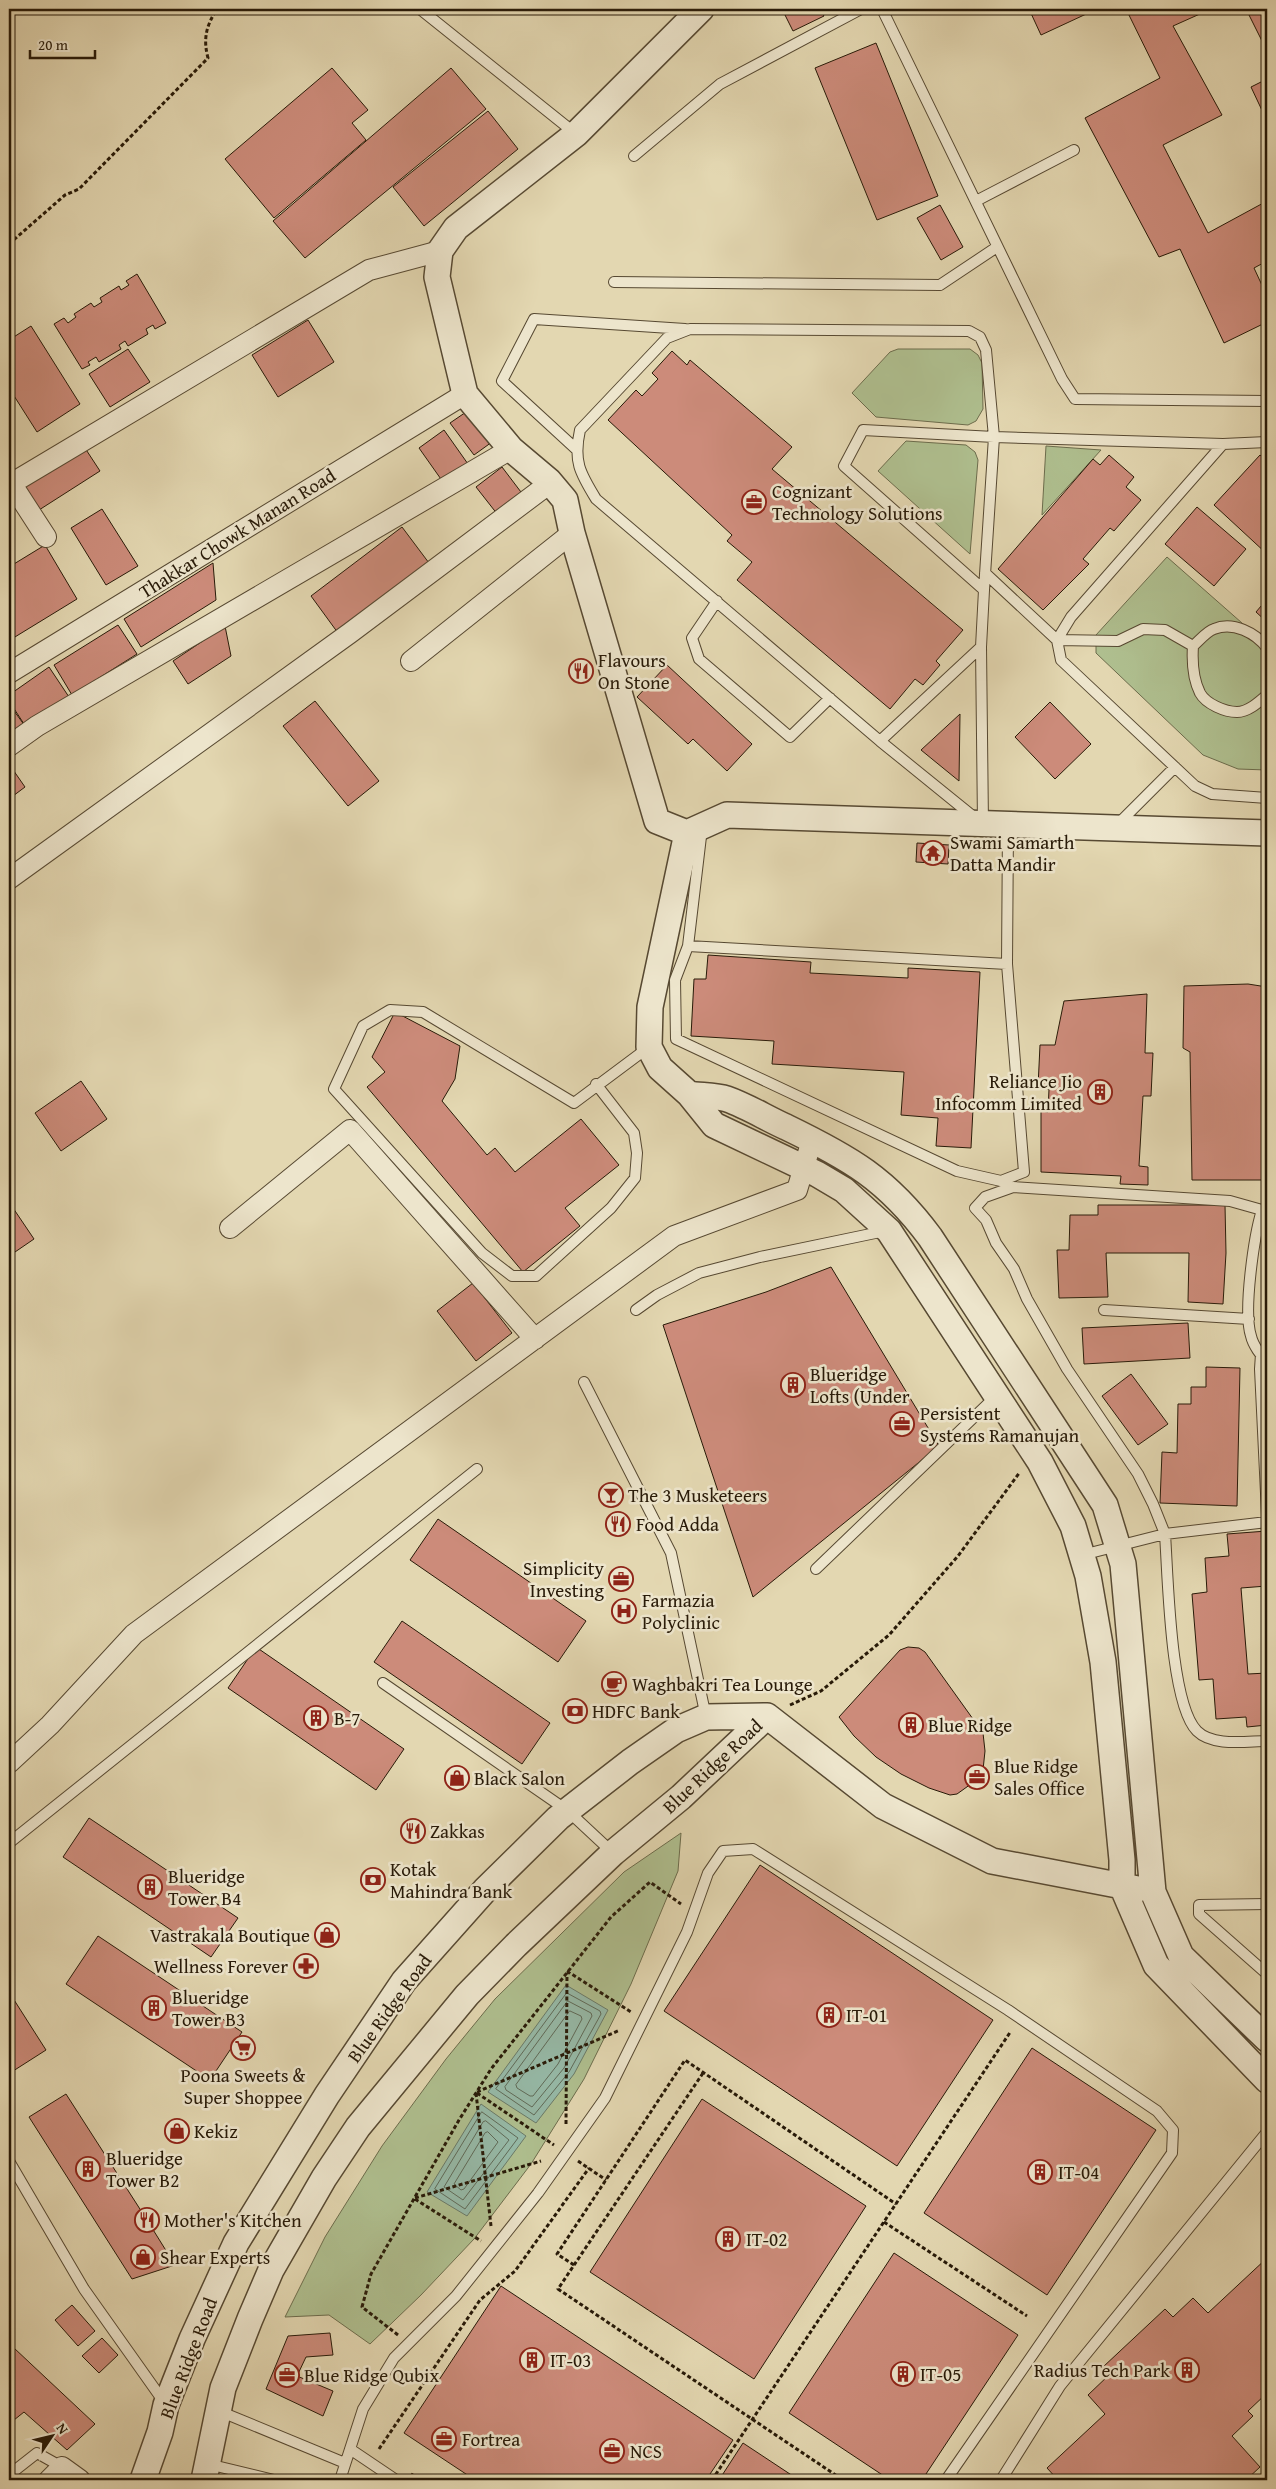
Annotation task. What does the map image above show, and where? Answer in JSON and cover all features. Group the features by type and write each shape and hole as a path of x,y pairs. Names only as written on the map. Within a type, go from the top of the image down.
{"street":[{"path":"701,9 576,134 456,228 440,251 437,277 465,394 511,449 550,483 565,500 572,533 658,821 695,830 727,815 1008,826 1115,827 1267,834"},
{"path":"46,537 10,484 369,270 440,251"},
{"name":"Thakkar Chowk Manan Road","path":"9,673 465,394"},
{"path":"9,746 37,726 511,449"},
{"path":"9,879 350,633 550,483"},
{"path":"410,661 572,533"},
{"path":"695,830 650,1007 649,1047 660,1068 689,1094 714,1126 804,1168 844,1190 889,1231 1035,1454 1074,1526 1088,1576 1103,1662 1122,1860 1122,1886 1156,1965 1267,2080"},
{"path":"689,1094 726,1099 812,1140 861,1166 911,1212 1105,1505 1123,1564 1145,1794 1152,1892 1181,1956 1267,2039"},
{"path":"230,1228 350,1130 535,1339"},
{"path":"9,1763 50,1725 134,1634 674,1236 797,1190 812,1140"},
{"path":"767,1716 883,1806 992,1861 1152,1892"},
{"name":"Blue Ridge Road","path":"143,2480 160,2432 166,2405 192,2338 236,2243 327,2095 398,1990 485,1890 568,1811 630,1762 676,1730 706,1717 767,1716"},
{"name":"Blue Ridge Road","path":"206,2472 223,2388 271,2270 324,2178 358,2127 467,1995 613,1852 681,1797 767,1716"},
{"path":"56,2474 80,2480"}],"lane":[{"path":"420,9 576,134"},
{"path":"634,156 720,84 861,9"},
{"path":"882,9 1062,379 1075,399 1267,401"},
{"path":"976,201 1074,150"},
{"path":"614,282 940,285 998,246"},
{"path":"576,449 502,381 534,318 690,330 968,331 980,337 986,350 994,437 984,573 981,647 983,825"},
{"path":"690,330 667,338 580,430 576,449 580,472 596,499 880,741 983,825"},
{"path":"984,590 844,466 863,430 994,437 1223,444 1267,442"},
{"path":"1057,640 1071,617 1223,444"},
{"path":"984,573 1057,640 1061,660 1195,786 1212,794 1267,798"},
{"path":"716,601 692,638 699,659 790,737 830,698"},
{"path":"1267,648 1262,641 1244,629 1224,627 1213,629 1193,646 1192,663 1200,694 1214,706 1238,712 1257,705 1267,695"},
{"path":"1057,640 1118,641 1144,629 1165,630 1193,646"},
{"path":"880,741 981,647"},
{"path":"1115,827 1174,767"},
{"path":"695,830 688,946 675,980 676,1040 956,1171 1001,1181 1024,1172 1007,964 1008,826"},
{"path":"688,946 1007,964"},
{"path":"596,1084 634,1133 637,1153 635,1178 611,1208 536,1276 512,1276 482,1253 334,1089 364,1026 390,1010 423,1012 574,1103 596,1084 649,1047"},
{"path":"1267,1514 1264,1358 1251,1337 1249,1319 1254,1244 1265,1210 1230,1201 1013,1187 985,1197 975,1208 986,1220 996,1243 1014,1269 1027,1299 1067,1369 1138,1474 1154,1504 1165,1534 1174,1655 1179,1693 1186,1713 1198,1732 1217,1741 1267,1741"},
{"path":"636,1310 656,1295 699,1273 760,1257 889,1231"},
{"path":"1104,1310 1249,1319"},
{"path":"584,1382 671,1553 706,1717"},
{"path":"816,1569 996,1396"},
{"path":"9,1843 477,1469"},
{"path":"1082,1555 1165,1534 1267,1522"},
{"path":"383,1683 568,1811 613,1852"},
{"path":"340,2480 363,2409 394,2358 456,2296 538,2193 605,2098 687,1932 708,1873 723,1850 752,1849 1020,2018 1157,2111 1174,2130 1172,2153 946,2480"},
{"path":"1267,1904 1199,1905 1199,1914 1267,1974"},
{"path":"1001,2480 1060,2386 1267,2132"},
{"path":"9,2161 84,2289 166,2405"},
{"path":"218,2411 345,2463"},
{"path":"350,2449 396,2480"},
{"path":"9,2475 36,2453 56,2474"},
{"path":"206,2472 274,2480"}],"path":[{"path":"9,244 65,195 79,189 208,58 204,40 209,21 217,9"},
{"path":"767,1716 820,1691 889,1635 958,1556 1035,1454"},
{"path":"408,2344 362,2306 370,2274 476,2092 566,1971 611,1917 650,1882 694,1913"},
{"path":"566,1971 644,2020"},
{"path":"566,1971 566,2153"},
{"path":"712,2480 1020,2018"},
{"path":"476,2092 644,2020"},
{"path":"574,2265 557,2254 685,2060 896,2204"},
{"path":"703,2073 558,2288 843,2480"},
{"path":"476,2092 606,2180"},
{"path":"476,2092 493,2249"},
{"path":"414,2199 566,2153"},
{"path":"384,2456 377,2452 480,2300 515,2271 588,2168"},
{"path":"414,2199 493,2249"},
{"path":"884,2222 1027,2316"},
{"path":"406,2471 421,2480"}],"shaded area":[{"path":"898,349 970,349 978,355 982,363 983,409 976,421 968,425 876,417 852,393 890,352"},
{"path":"906,441 966,445 975,452 978,460 970,554 878,471"},
{"path":"1046,446 1101,450 1042,515"},
{"path":"1167,557 1267,645 1267,770 1238,769 1203,755 1096,653 1096,635"},
{"path":"681,1833 678,1871 631,1984 584,2079 531,2164 474,2239 421,2295 370,2344 329,2315 285,2317 325,2237 382,2146 446,2059 495,1999 624,1872"}],"water":[{"path":"566,1985 608,2010 574,2074 536,2123 488,2092"},
{"path":"481,2104 526,2136 467,2216 427,2192"}],"building":[{"path":"782,9 820,9 824,16 793,31"},
{"path":"1029,9 1097,9 1041,35"},
{"path":"1126,9 1211,9 1173,26 1222,115 1163,145 1208,233 1267,201 1267,261 1254,268 1267,296 1267,322 1224,343 1180,249 1159,257 1085,118 1160,78"},
{"path":"1246,9 1267,9 1267,51"},
{"path":"876,43 938,196 877,220 815,68"},
{"path":"332,68 368,110 352,123 366,140 274,218 225,159"},
{"path":"451,68 486,109 305,258 273,221"},
{"path":"1267,79 1267,121 1251,87"},
{"path":"488,111 518,149 424,226 393,187"},
{"path":"940,205 963,247 941,260 917,218"},
{"path":"137,274 166,323 155,329 153,325 146,329 148,334 128,346 125,341 119,345 121,349 99,362 96,357 88,362 90,365 82,369 54,324 64,318 68,323 76,317 74,314 91,303 94,307 102,302 100,298 119,286 121,290 129,285 126,281"},
{"path":"308,320 334,362 278,397 252,355"},
{"path":"31,326 80,404 37,432 9,388 9,340"},
{"path":"128,349 150,382 110,407 89,374"},
{"name":"Cognizant Technology Solutions","path":"672,351 687,365 690,360 792,447 772,469 963,630 936,661 940,665 923,685 915,679 890,709 737,580 752,562 727,541 732,535 608,420 636,390 642,396 658,379 652,373"},
{"path":"469,410 492,442 474,455 450,423"},
{"path":"444,430 468,464 443,482 419,448"},
{"path":"83,445 100,471 39,510 21,484"},
{"path":"1109,455 1134,477 1126,487 1141,500 1114,531 1110,528 1083,559 1089,564 1043,610 998,569 1093,459 1100,465"},
{"path":"1260,455 1267,461 1267,554 1214,505"},
{"path":"502,467 524,496 498,515 476,487"},
{"path":"1197,507 1246,549 1214,586 1165,544"},
{"path":"102,509 138,566 106,585 71,528"},
{"path":"402,527 429,563 338,633 311,596"},
{"path":"45,545 77,599 10,640 9,567"},
{"path":"213,563 216,600 141,647 124,619"},
{"path":"1267,599 1267,622 1256,612"},
{"path":"118,625 137,654 72,695 54,665"},
{"path":"225,626 231,656 188,684 173,661"},
{"path":"667,665 752,744 727,771 693,739 688,744 637,697"},
{"path":"49,667 69,697 26,727 9,701 9,695"},
{"path":"315,701 379,781 348,806 283,726"},
{"path":"1050,702 1091,744 1055,779 1015,737"},
{"path":"9,704 25,726 9,738"},
{"path":"960,714 959,781 921,750"},
{"path":"9,764 25,787 9,799"},
{"name":"Swami Samarth Datta Mandir","path":"917,843 949,845 948,864 916,862"},
{"path":"708,955 811,962 810,973 908,978 908,968 980,972 971,1148 936,1146 938,1118 901,1115 904,1072 772,1064 774,1041 691,1036 694,979 706,979"},
{"path":"1248,984 1267,987 1267,1180 1192,1180 1190,1052 1183,1048 1184,986"},
{"name":"Reliance Jio Infocomm Limited","path":"1147,994 1145,1053 1153,1053 1151,1096 1143,1096 1139,1166 1148,1167 1148,1185 1120,1184 1121,1176 1041,1172 1041,1111 1048,1112 1049,1089 1038,1087 1040,1045 1055,1045 1064,1001"},
{"path":"395,1012 460,1046 455,1079 442,1101 487,1155 495,1148 515,1172 581,1119 619,1165 565,1208 580,1226 523,1272 367,1087 385,1072 372,1057"},
{"path":"81,1081 107,1119 61,1151 35,1113"},
{"path":"9,1202 34,1239 15,1252 9,1243"},
{"path":"1098,1205 1225,1205 1226,1253 1223,1304 1188,1302 1189,1253 1106,1253 1108,1297 1059,1298 1057,1250 1069,1250 1070,1215 1098,1215"},
{"name":"Blueridge Lofts (Under","path":"831,1267 939,1446 753,1597 663,1325 766,1292"},
{"path":"473,1283 512,1333 476,1361 437,1311"},
{"path":"1188,1323 1190,1358 1084,1364 1082,1328"},
{"path":"1206,1367 1240,1368 1237,1506 1160,1503 1162,1452 1177,1453 1178,1404 1191,1404 1191,1387 1206,1387"},
{"path":"1131,1374 1168,1424 1138,1445 1102,1396"},
{"path":"438,1519 586,1621 558,1662 410,1560"},
{"path":"1267,1531 1267,1586 1241,1588 1248,1674 1267,1673 1267,1725 1247,1727 1246,1717 1216,1719 1213,1679 1199,1680 1192,1594 1207,1592 1205,1558 1229,1556 1227,1534"},
{"path":"402,1621 550,1723 522,1764 374,1662"},
{"name":"B-7","path":"256,1647 404,1749 376,1790 228,1688"},
{"name":"Blue Ridge","path":"908,1647 919,1648 925,1652 983,1733 985,1751 983,1770 978,1779 957,1794 950,1795 929,1788 901,1774 876,1757 854,1736 839,1717 900,1650"},
{"name":"Blueridge Tower B4","path":"89,1818 238,1918 211,1957 63,1857"},
{"name":"IT-01","path":"760,1865 993,2020 897,2166 664,2011"},
{"name":"Blueridge Tower B3","path":"98,1936 242,2032 210,2080 66,1984"},
{"path":"9,1992 46,2050 10,2073 9,2072"},
{"name":"IT-04","path":"1032,2048 1156,2130 1047,2295 924,2213"},
{"name":"Blueridge Tower B2","path":"66,2094 175,2265 132,2279 29,2117"},
{"name":"IT-02","path":"702,2099 866,2206 754,2379 590,2272"},
{"name":"IT-05","path":"894,2253 1018,2335 922,2480 890,2480 789,2413"},
{"name":"Radius Tech Park","path":"1267,2258 1267,2393 1248,2411 1253,2416 1232,2436 1260,2467 1246,2480 1058,2480 1047,2468 1105,2414 1088,2395 1110,2374 1103,2367 1165,2309 1173,2317 1193,2298 1208,2313"},
{"name":"IT-03","path":"501,2286 733,2440 706,2480 475,2480 404,2433"},
{"path":"72,2305 95,2331 78,2346 55,2320"},
{"path":"330,2333 333,2355 306,2357 297,2376 333,2391 323,2416 266,2389 288,2336"},
{"path":"102,2338 118,2355 99,2373 82,2356"},
{"path":"14,2348 95,2424 67,2450 24,2412 9,2424 9,2352"},
{"path":"743,2443 799,2480 719,2480"}],"place":[{"name":"Cognizant Technology Solutions","path":"754,502"},
{"name":"Flavours On Stone","path":"581,671"},
{"name":"Swami Samarth Datta Mandir","path":"933,853"},
{"name":"Reliance Jio Infocomm Limited","path":"1100,1092"},
{"name":"Blueridge Lofts (Under","path":"793,1385"},
{"name":"Persistent Systems Ramanujan","path":"902,1424"},
{"name":"The 3 Musketeers","path":"611,1495"},
{"name":"Food Adda","path":"618,1524"},
{"name":"Simplicity Investing","path":"621,1579"},
{"name":"Farmazia Polyclinic","path":"624,1611"},
{"name":"Waghbakri Tea Lounge","path":"614,1684"},
{"name":"HDFC Bank","path":"575,1711"},
{"name":"B-7","path":"316,1718"},
{"name":"Blue Ridge","path":"911,1725"},
{"name":"Blue Ridge Sales Office","path":"977,1777"},
{"name":"Black Salon","path":"457,1778"},
{"name":"Zakkas","path":"413,1831"},
{"name":"Kotak Mahindra Bank","path":"373,1880"},
{"name":"Blueridge Tower B4","path":"150,1887"},
{"name":"Vastrakala Boutique","path":"327,1935"},
{"name":"Wellness Forever","path":"306,1966"},
{"name":"Blueridge Tower B3","path":"154,2008"},
{"name":"IT-01","path":"829,2015"},
{"name":"Poona Sweets & Super Shoppee","path":"243,2048"},
{"name":"Kekiz","path":"177,2131"},
{"name":"Blueridge Tower B2","path":"88,2169"},
{"name":"IT-04","path":"1040,2172"},
{"name":"Mother's Kitchen","path":"147,2220"},
{"name":"IT-02","path":"728,2239"},
{"name":"Shear Experts","path":"143,2257"},
{"name":"IT-03","path":"532,2360"},
{"name":"Radius Tech Park","path":"1187,2370"},
{"name":"IT-05","path":"903,2374"},
{"name":"Blue Ridge Qubix","path":"287,2375"},
{"name":"Fortrea","path":"444,2439"},
{"name":"NCS","path":"612,2451"}]}
